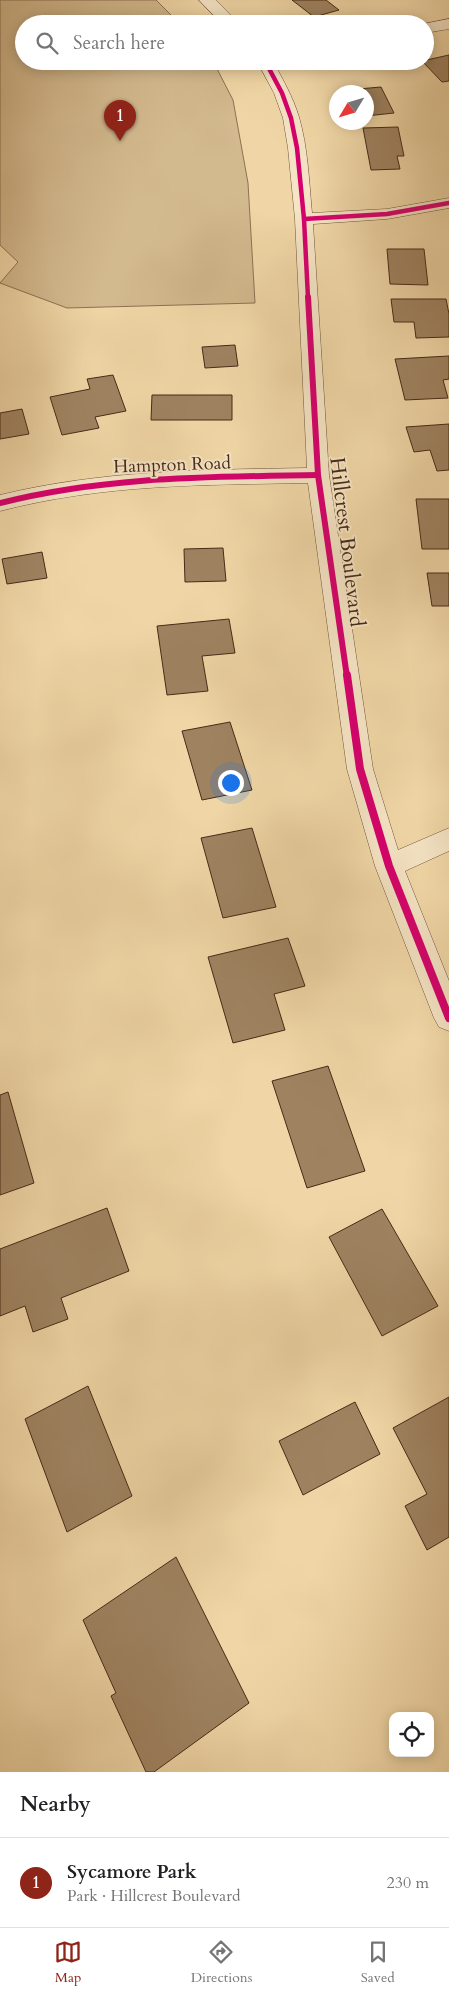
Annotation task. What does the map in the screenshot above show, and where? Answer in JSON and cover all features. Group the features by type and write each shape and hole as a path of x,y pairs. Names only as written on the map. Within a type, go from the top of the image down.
{"street":[{"path":"207,0 223,15"},
{"path":"434,26 449,24"},
{"name":"Hillcrest Boulevard","path":"270,70 282,93 291,118 297,148 304,219 318,475 360,769 389,866 449,1018"},
{"path":"304,219 388,214 449,203"},
{"name":"Hampton Road","path":"0,503 26,496 116,481 318,475"},
{"path":"389,866 449,839"}],"shaded area":[{"path":"0,0 156,0 171,15 15,15 15,70 218,70 233,100 248,183 255,303 67,308 0,283 18,262 0,245"}],"building":[{"path":"292,0 326,0 339,10 321,15 311,15"},
{"path":"449,55 449,81 442,82 431,70 434,70 434,58"},
{"path":"381,87 394,113 374,115 374,88"},
{"path":"398,127 404,156 397,156 400,169 371,170 363,130 374,130 374,128"},
{"path":"387,249 424,249 428,285 390,284"},
{"path":"391,299 446,299 449,314 449,337 416,338 414,322 394,322"},
{"path":"235,345 238,366 205,368 202,347"},
{"path":"449,356 449,379 443,380 448,398 405,400 395,359"},
{"path":"113,375 126,411 95,417 99,428 62,435 50,397 90,389 87,379"},
{"path":"152,395 232,395 232,420 151,420"},
{"path":"22,409 29,434 0,439 0,413"},
{"path":"449,424 449,470 437,471 430,450 414,452 406,427"},
{"path":"416,499 449,499 449,549 422,549"},
{"path":"223,548 226,581 185,582 184,549"},
{"path":"42,552 47,578 7,584 2,559"},
{"path":"427,573 449,573 449,606 432,606"},
{"path":"229,619 235,653 202,656 208,691 167,695 157,626"},
{"path":"230,722 252,790 202,800 182,731"},
{"path":"252,828 276,907 223,918 201,838"},
{"path":"288,938 305,986 274,994 285,1030 233,1043 208,957"},
{"path":"328,1066 365,1171 307,1188 272,1081"},
{"path":"8,1092 34,1183 0,1195 0,1095"},
{"path":"107,1208 129,1271 61,1298 68,1319 33,1332 25,1306 0,1316 0,1249"},
{"path":"382,1209 438,1306 382,1336 329,1237"},
{"path":"88,1386 132,1496 67,1532 25,1419"},
{"path":"449,1397 449,1537 427,1550 405,1506 427,1494 393,1428"},
{"path":"355,1402 380,1454 303,1495 279,1441"},
{"path":"176,1557 249,1703 154,1772 146,1772 111,1696 116,1693 83,1620"}],"cycle path":[{"path":"270,70 282,93 291,118 297,148 304,219 318,475 360,769 389,866 449,1018"},
{"path":"304,219 387,214 449,203"},
{"path":"0,503 39,493 117,482 198,477 318,475"}],"place":[{"name":"Sycamore Park","path":"120,141"}]}
